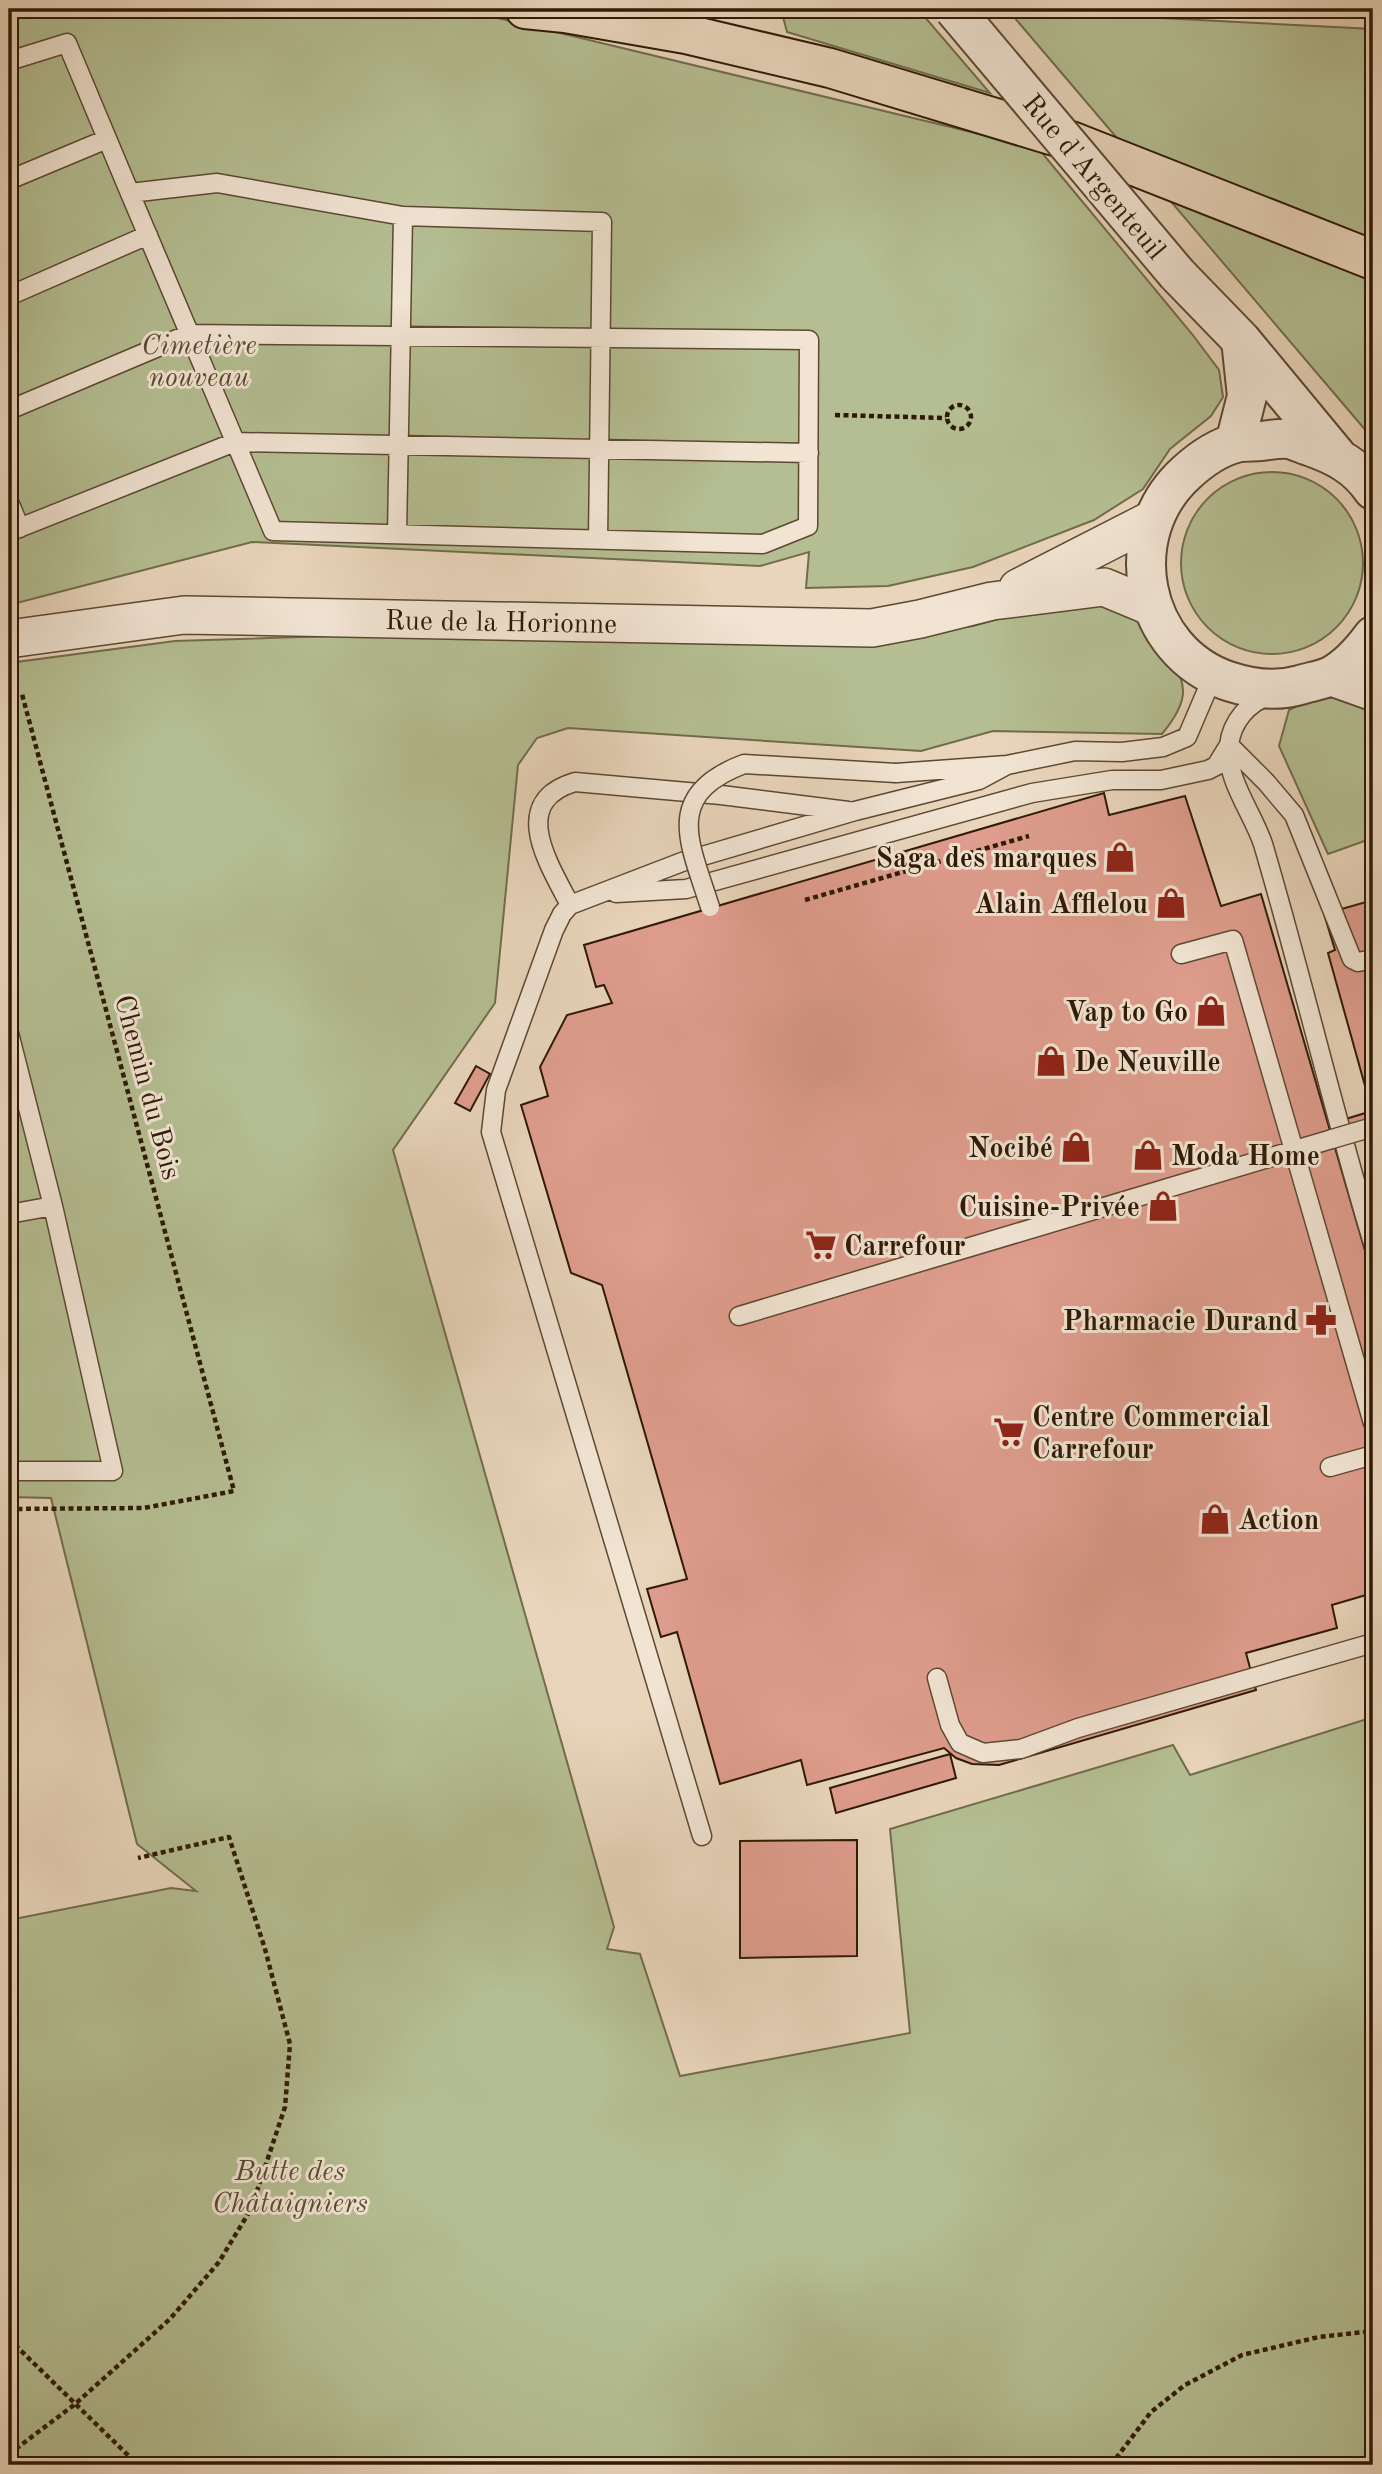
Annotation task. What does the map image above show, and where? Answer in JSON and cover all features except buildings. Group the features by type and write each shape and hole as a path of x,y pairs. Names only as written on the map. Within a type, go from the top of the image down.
{"highway":[{"path":"524,9 565,13 686,34 830,68 1071,141 1373,260"}],"street":[{"name":"Rue d'Argenteuil","path":"954,9 1177,274 1241,340 1337,456"},
{"path":"1235,443 1247,396 1241,340"},
{"path":"1373,490 1354,469 1337,456 1288,439 1235,443 1200,460 1172,486 1153,519 1145,563 1152,607 1162,628 1176,647 1193,663 1213,676 1248,688 1285,689 1331,676 1362,652 1373,636"},
{"name":"Rue de la Horionne","path":"992,601 1153,519"},
{"name":"Rue de la Horionne","path":"9,639 184,615 872,628 992,601 1104,587 1152,607"},
{"path":"1331,676 1373,691"}],"lane":[{"path":"9,61 67,43 189,334 273,531 763,544 808,526 810,340 189,334 9,410"},
{"path":"9,180 107,139"},
{"path":"130,193 217,184 403,216 602,222 598,540"},
{"path":"397,534 403,216"},
{"path":"9,296 148,236"},
{"path":"9,502 14,530 235,442 809,453"},
{"path":"710,907 691,846 691,805 704,785 724,772 744,764 896,773 1007,765 1075,751 1122,752 1163,747 1188,737 1213,676"},
{"path":"601,894 686,889 1032,793 1112,780 1161,780 1208,770 1216,766 1229,746 1238,717 1251,704 1285,689"},
{"path":"1229,746 1266,782 1294,815 1352,959 1358,962 1373,960"},
{"path":"1229,746 1232,772 1262,841 1373,1243"},
{"path":"702,1836 491,1132 496,1090 554,930 570,905 681,862 855,811 979,780 1007,765"},
{"path":"570,905 549,865 538,824 543,802 556,787 575,782 721,795 855,811"},
{"path":"1181,954 1233,940 1373,1423"},
{"path":"9,1033 53,1206 113,1471 9,1471"},
{"path":"739,1316 1373,1127"},
{"path":"9,1214 53,1206"},
{"path":"1330,1467 1373,1455"},
{"path":"937,1678 950,1725 960,1743 983,1753 1021,1749 1078,1728 1373,1643"}],"path":[{"path":"955,405 963,405 969,409 971,417 970,425 955,430 946,418 948,410 955,405"},
{"path":"809,414 946,418"},
{"name":"Chemin du Bois","path":"9,1509 144,1508 234,1491 22,694"},
{"path":"805,900 1029,836"},
{"path":"9,2454 74,2405 170,2319 219,2262 251,2209 285,2106 290,2044 265,1949 229,1837 138,1858"},
{"path":"1111,2465 1151,2412 1185,2385 1242,2355 1319,2337 1373,2330"},
{"path":"9,2339 138,2465"}],"green space":[{"name":"Cimetière nouveau","path":"9,9 460,9 1038,148 1219,370 1223,397 1211,416 1170,449 1143,489 1094,520 973,567 888,586 806,588 809,552 760,566 252,542 9,605"},
{"path":"781,9 918,9 990,93 787,32"},
{"path":"1008,10 1373,29 1373,439"},
{"path":"1272,472 1307,478 1337,498 1357,528 1363,563 1357,598 1337,628 1307,648 1272,654 1237,648 1207,628 1187,598 1181,563 1187,528 1207,498 1237,478"},
{"name":"Butte des Châtaigniers","path":"1069,599 1132,607 1171,658 1181,680 1183,696 1173,719 1162,734 993,731 921,751 568,728 537,738 518,765 495,1003 393,1150 614,1927 607,1949 640,1954 680,2076 910,2033 890,1829 1173,1745 1190,1775 1373,1717 1373,2465 9,2465 9,1920 171,1888 196,1891 137,1844 51,1498 9,1497 9,663 175,641 458,632 812,645 973,626"},
{"path":"1365,696 1373,700 1373,838 1328,854 1279,746 1289,710 1311,699"}],"place":[{"name":"Saga des marques","path":"1120,857"},
{"name":"Alain Afflelou","path":"1171,903"},
{"name":"Vap to Go","path":"1211,1011"},
{"name":"De Neuville","path":"1051,1061"},
{"name":"Nocibé","path":"1076,1147"},
{"name":"Moda Home","path":"1148,1155"},
{"name":"Cuisine-Privée","path":"1163,1206"},
{"name":"Carrefour","path":"821,1245"},
{"name":"Pharmacie Durand","path":"1321,1320"},
{"name":"Centre Commercial Carrefour","path":"1009,1432"},
{"name":"Action","path":"1215,1519"}]}
